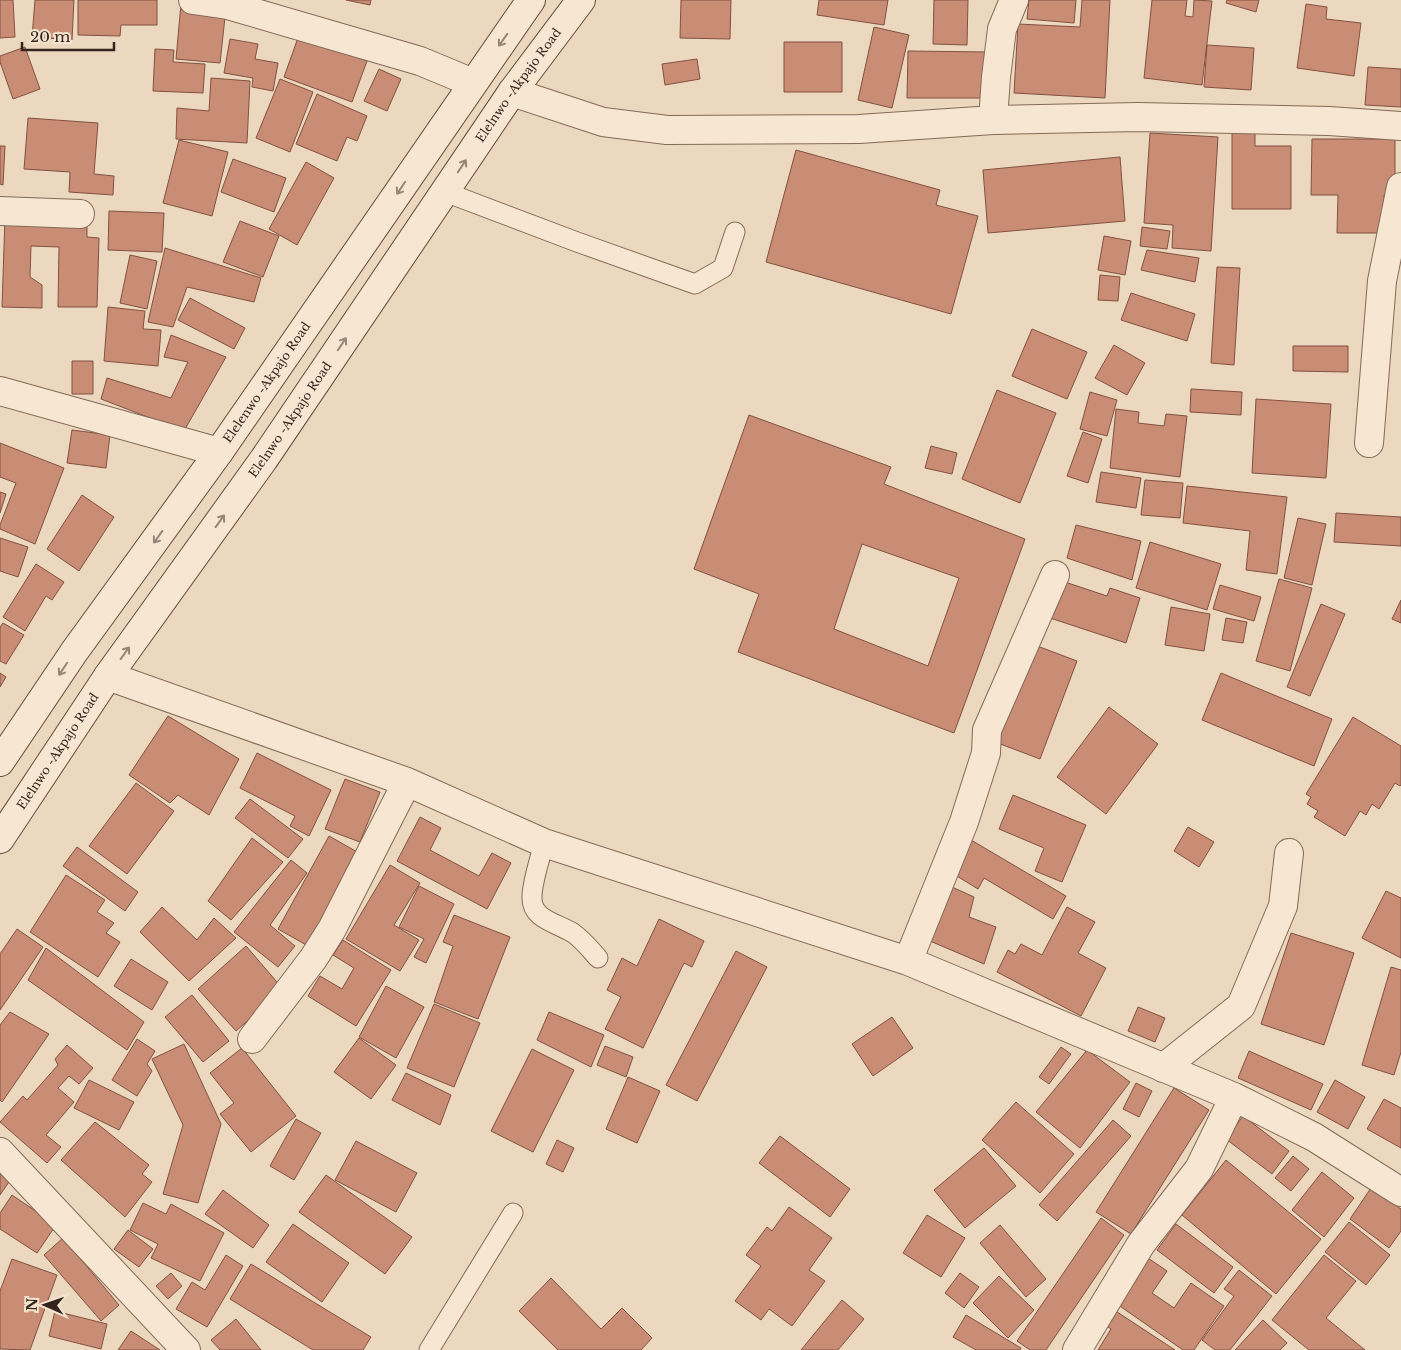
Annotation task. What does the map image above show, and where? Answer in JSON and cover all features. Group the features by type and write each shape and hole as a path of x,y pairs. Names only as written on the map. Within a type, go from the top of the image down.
{"street":[{"path":"193,0 228,5 420,61 473,83"},
{"name":"Elelenwo -Akpajo Road","path":"0,762 74,652 219,452 531,0"},
{"name":"Elelnwo -Akpajo Road","path":"0,839 108,676 264,459 512,92 581,0"},
{"path":"993,120 1002,29 1014,0"},
{"path":"512,92 603,122 667,130 859,129 993,120 1138,117 1328,121 1401,126"},
{"path":"1369,443 1382,281 1401,187"},
{"path":"0,211 80,214"},
{"path":"0,391 219,452"},
{"path":"908,961 964,822 986,753 987,730 1055,575"},
{"path":"108,676 407,782 544,843 908,961 1234,1097 1314,1137 1401,1192"},
{"path":"252,1039 313,960 332,929 407,782"},
{"path":"1163,1068 1241,1006 1283,906 1289,853"},
{"path":"1077,1350 1141,1244 1199,1169 1234,1097"},
{"path":"0,1152 186,1350"}],"lane":[{"path":"444,192 695,284 723,268 735,232"},
{"path":"544,843 532,898 534,910 548,921 571,932 598,958"},
{"path":"429,1350 513,1213"}],"building":[{"path":"0,0 13,0 15,37 0,38"},
{"path":"35,0 74,0 72,40 32,37"},
{"path":"78,0 157,0 157,25 121,25 120,36 78,35"},
{"path":"346,0 371,0 370,5"},
{"path":"681,0 731,0 730,39 680,38"},
{"path":"819,0 888,0 884,25 817,15"},
{"path":"934,0 968,0 967,45 933,44"},
{"path":"1029,0 1076,0 1074,23 1027,19"},
{"path":"1082,0 1110,0 1105,98 1014,93 1018,24 1080,27"},
{"path":"1152,0 1187,0 1185,16 1193,17 1194,0 1212,1 1202,85 1144,78"},
{"path":"1227,0 1259,0 1256,12 1226,3"},
{"path":"181,4 226,8 220,63 176,59"},
{"path":"1306,4 1327,7 1326,19 1361,23 1354,76 1297,68"},
{"path":"874,27 909,35 892,108 858,100"},
{"path":"299,35 367,61 352,102 284,77"},
{"path":"230,39 258,44 255,59 278,63 273,91 252,87 253,78 224,73"},
{"path":"784,42 842,42 842,92 784,92"},
{"path":"1207,45 1254,48 1251,90 1204,87"},
{"path":"25,47 40,89 13,99 0,62 0,56"},
{"path":"155,49 174,50 173,62 205,64 203,93 153,91"},
{"path":"908,51 989,52 989,98 907,98"},
{"path":"697,59 700,79 665,85 662,64"},
{"path":"1368,67 1401,69 1401,107 1365,105"},
{"path":"379,69 401,79 387,111 364,101"},
{"path":"211,78 250,81 247,143 176,139 177,108 209,111"},
{"path":"280,79 313,92 290,152 256,138"},
{"path":"317,94 367,116 357,141 347,137 337,161 296,144"},
{"path":"28,118 98,123 94,174 114,176 113,195 69,192 70,172 24,169"},
{"path":"1232,132 1255,132 1255,146 1291,146 1291,209 1232,209"},
{"path":"1150,133 1218,137 1211,251 1172,248 1173,225 1144,223"},
{"path":"1312,139 1395,139 1395,195 1384,195 1385,233 1337,233 1338,195 1311,195"},
{"path":"179,140 228,152 212,216 163,203"},
{"path":"0,146 5,146 3,185 0,184"},
{"path":"796,150 940,190 936,205 978,216 951,314 766,262"},
{"path":"1120,157 1125,221 988,233 983,170"},
{"path":"233,159 286,178 274,212 221,192"},
{"path":"306,162 334,178 297,245 269,229"},
{"path":"109,211 164,213 162,252 108,250"},
{"path":"5,217 87,219 87,237 99,238 97,307 58,307 59,247 31,246 30,277 42,285 42,308 2,307"},
{"path":"240,221 279,236 263,277 223,262"},
{"path":"1142,227 1170,231 1167,249 1140,246"},
{"path":"1104,236 1131,241 1125,275 1098,270"},
{"path":"165,248 261,278 254,302 187,287 173,327 148,322"},
{"path":"1147,250 1199,258 1195,282 1141,270"},
{"path":"130,255 157,261 147,309 120,303"},
{"path":"1217,267 1240,268 1234,365 1211,363"},
{"path":"1100,275 1120,277 1118,301 1098,300"},
{"path":"1131,293 1195,314 1187,341 1121,320"},
{"path":"190,298 245,328 234,349 178,320"},
{"path":"108,307 145,311 143,329 161,330 158,366 104,361"},
{"path":"1032,329 1087,352 1067,399 1012,376"},
{"path":"171,335 226,357 184,431 101,399 107,378 171,398 188,362 164,357"},
{"path":"1114,345 1145,363 1127,395 1095,378"},
{"path":"1293,346 1348,346 1348,372 1293,371"},
{"path":"72,361 93,361 93,394 72,394"},
{"path":"1191,389 1242,392 1241,415 1190,412"},
{"path":"997,390 1056,413 1020,503 962,479"},
{"path":"1090,392 1117,400 1107,436 1080,429"},
{"path":"1256,399 1331,404 1326,478 1252,473"},
{"path":"1116,409 1139,412 1138,423 1164,426 1166,414 1187,416 1180,477 1110,468"},
{"path":"749,415 891,467 884,484 1025,539 954,733 738,652 759,594 694,569","holes":["862,544 959,578 928,666 834,629"]},
{"path":"72,430 110,435 106,468 67,463"},
{"path":"1083,432 1102,439 1088,483 1067,476"},
{"path":"0,443 64,468 35,544 0,529 16,483 0,477"},
{"path":"931,446 957,453 952,474 925,468"},
{"path":"1101,472 1141,478 1136,508 1096,502"},
{"path":"1145,480 1183,483 1180,518 1141,515"},
{"path":"1187,486 1287,497 1277,574 1246,570 1250,531 1183,523"},
{"path":"0,492 6,494 0,513"},
{"path":"82,495 114,517 79,571 47,549"},
{"path":"1336,513 1401,517 1401,546 1334,542"},
{"path":"1298,518 1326,524 1312,585 1284,578"},
{"path":"1076,525 1141,541 1132,580 1067,558"},
{"path":"0,538 28,547 18,577 0,571"},
{"path":"1150,542 1221,564 1207,610 1136,588"},
{"path":"36,564 64,582 52,600 46,596 25,631 3,617"},
{"path":"1279,579 1312,588 1290,671 1256,661"},
{"path":"1059,580 1107,596 1110,588 1140,598 1126,643 1047,617"},
{"path":"1220,585 1261,597 1254,621 1213,609"},
{"path":"1401,600 1401,623 1392,619"},
{"path":"1321,604 1345,614 1310,696 1287,687"},
{"path":"1171,607 1210,614 1204,651 1165,645"},
{"path":"1226,618 1247,622 1243,643 1222,640"},
{"path":"3,623 24,635 6,664 0,661 0,627"},
{"path":"1032,644 1077,661 1040,759 995,742"},
{"path":"0,673 6,677 0,687"},
{"path":"1221,673 1332,719 1314,766 1202,720"},
{"path":"1109,707 1158,744 1106,814 1057,777"},
{"path":"168,716 239,759 209,815 178,795 170,803 129,775"},
{"path":"1353,717 1401,746 1401,785 1395,783 1379,809 1372,804 1366,815 1360,811 1345,836 1314,817 1318,811 1307,804 1311,797 1306,794"},
{"path":"257,753 331,790 309,836 290,826 295,816 240,788"},
{"path":"345,779 380,792 360,842 325,829"},
{"path":"136,783 174,811 127,874 89,846"},
{"path":"1013,795 1086,825 1062,882 1035,871 1044,848 999,829"},
{"path":"250,799 303,839 288,858 235,818"},
{"path":"420,817 441,828 430,850 479,876 492,853 511,863 487,909 397,861"},
{"path":"1188,827 1214,842 1199,867 1174,851"},
{"path":"329,836 359,853 308,946 278,929"},
{"path":"252,838 283,862 231,920 208,901"},
{"path":"971,840 1066,896 1053,919 984,878 978,889 952,873"},
{"path":"77,847 138,892 125,911 63,866"},
{"path":"291,860 307,873 270,925 295,946 278,967 234,932"},
{"path":"390,865 420,883 394,925 419,940 400,971 346,939"},
{"path":"66,875 105,900 97,912 114,923 106,933 120,942 98,977 30,932"},
{"path":"419,886 454,904 426,963 414,957 424,939 399,927"},
{"path":"952,887 974,897 969,917 996,927 984,964 930,941"},
{"path":"1386,891 1401,898 1401,958 1362,938"},
{"path":"162,907 197,940 214,918 236,938 189,981 140,932"},
{"path":"1067,907 1095,922 1078,953 1106,968 1081,1016 997,972 1008,950 1015,954 1021,944 1042,955"},
{"path":"454,915 510,937 478,1019 434,1002 453,946 443,942"},
{"path":"659,919 704,941 692,967 684,963 643,1048 605,1029 621,997 607,990 622,958 637,966"},
{"path":"17,929 43,947 0,1010 0,954"},
{"path":"1291,933 1354,953 1324,1045 1261,1024"},
{"path":"343,940 391,970 356,1026 308,996 320,976 342,989 354,968 333,955"},
{"path":"246,946 283,989 236,1031 198,989"},
{"path":"46,948 144,1022 127,1050 28,980"},
{"path":"736,951 767,967 697,1101 666,1085"},
{"path":"131,959 168,982 152,1010 114,986"},
{"path":"1391,967 1401,970 1401,1052 1394,1075 1362,1065"},
{"path":"386,986 424,1007 396,1058 359,1037"},
{"path":"192,995 229,1041 203,1062 165,1017"},
{"path":"434,1004 480,1023 454,1087 407,1068"},
{"path":"1138,1007 1165,1018 1155,1042 1128,1031"},
{"path":"10,1012 49,1034 2,1102 0,1100 0,1025"},
{"path":"549,1012 604,1035 591,1067 537,1040"},
{"path":"892,1017 913,1048 873,1076 852,1044"},
{"path":"359,1038 396,1065 371,1099 334,1072"},
{"path":"137,1039 155,1051 147,1064 152,1071 137,1096 112,1080"},
{"path":"184,1044 221,1124 198,1203 163,1194 183,1125 152,1059"},
{"path":"67,1045 93,1068 79,1084 69,1076 58,1088 74,1102 46,1135 61,1147 47,1163 0,1122 23,1096 27,1100 58,1065 55,1059"},
{"path":"605,1046 633,1057 626,1077 597,1065"},
{"path":"1061,1047 1071,1054 1049,1084 1039,1077"},
{"path":"242,1048 296,1116 251,1152 220,1114 234,1103 210,1073"},
{"path":"532,1049 574,1070 533,1152 491,1131"},
{"path":"1087,1050 1130,1082 1080,1148 1036,1112"},
{"path":"1249,1051 1323,1084 1311,1110 1238,1078"},
{"path":"406,1073 451,1095 440,1125 392,1100"},
{"path":"628,1077 660,1091 637,1143 606,1129"},
{"path":"89,1080 134,1102 119,1130 74,1108"},
{"path":"1335,1080 1365,1097 1348,1129 1317,1112"},
{"path":"1136,1083 1152,1091 1139,1117 1123,1109"},
{"path":"1174,1088 1209,1110 1131,1234 1096,1212"},
{"path":"1384,1099 1401,1108 1401,1148 1367,1129"},
{"path":"1016,1102 1074,1154 1040,1193 982,1140"},
{"path":"1243,1116 1289,1151 1272,1174 1226,1139"},
{"path":"296,1119 321,1133 294,1180 270,1166"},
{"path":"1113,1120 1131,1136 1057,1221 1039,1205"},
{"path":"95,1122 149,1165 142,1174 152,1182 125,1217 61,1160"},
{"path":"780,1136 850,1189 830,1217 759,1163"},
{"path":"557,1140 574,1148 563,1172 546,1164"},
{"path":"356,1141 417,1173 396,1212 335,1180"},
{"path":"984,1148 1016,1186 965,1228 934,1190"},
{"path":"1293,1156 1309,1169 1291,1191 1275,1178"},
{"path":"1226,1160 1321,1239 1276,1294 1182,1215"},
{"path":"0,1172 11,1179 0,1195"},
{"path":"1322,1172 1354,1198 1324,1237 1292,1210"},
{"path":"326,1175 412,1237 385,1274 299,1212"},
{"path":"1371,1188 1401,1209 1401,1231 1389,1248 1350,1219"},
{"path":"223,1190 269,1225 253,1248 205,1214"},
{"path":"12,1195 56,1225 37,1253 0,1229 0,1213"},
{"path":"143,1203 166,1214 171,1204 224,1233 200,1281 151,1258 158,1244 130,1230"},
{"path":"789,1207 832,1238 809,1270 825,1281 792,1326 769,1309 761,1320 735,1301 761,1266 746,1255 767,1227 772,1231"},
{"path":"927,1215 965,1238 941,1277 903,1253"},
{"path":"1101,1218 1124,1235 1046,1350 1030,1350 1017,1341"},
{"path":"1349,1222 1390,1255 1366,1285 1325,1252"},
{"path":"293,1224 349,1263 322,1302 266,1262"},
{"path":"1176,1224 1233,1267 1214,1293 1157,1250"},
{"path":"1000,1225 1046,1279 1026,1297 980,1243"},
{"path":"128,1230 153,1249 139,1267 114,1249"},
{"path":"63,1238 119,1305 101,1321 44,1255"},
{"path":"226,1255 243,1266 207,1327 176,1309 192,1282 205,1290"},
{"path":"1324,1255 1356,1281 1326,1318 1365,1350 1309,1350 1272,1320"},
{"path":"1145,1256 1167,1271 1152,1293 1174,1308 1191,1283 1224,1306 1194,1350 1183,1350 1114,1302"},
{"path":"12,1259 57,1275 30,1350 0,1349 0,1291"},
{"path":"251,1264 371,1337 363,1350 313,1350 230,1299"},
{"path":"1239,1270 1272,1296 1230,1350 1215,1350 1202,1340 1234,1296 1224,1289"},
{"path":"171,1273 182,1286 168,1299 156,1286"},
{"path":"960,1273 979,1287 964,1308 945,1293"},
{"path":"999,1276 1034,1310 1008,1338 973,1303"},
{"path":"551,1278 601,1329 622,1308 652,1338 641,1350 558,1350 519,1311"},
{"path":"842,1300 864,1319 838,1350 801,1350"},
{"path":"1108,1306 1175,1350 1098,1350 1111,1329 1098,1320"},
{"path":"55,1311 107,1324 101,1349 49,1336"},
{"path":"966,1315 1021,1348 1020,1350 976,1350 953,1337"},
{"path":"236,1319 261,1350 220,1350 211,1340"},
{"path":"1263,1320 1287,1343 1280,1350 1235,1350"},
{"path":"131,1331 160,1350 118,1350"}]}
